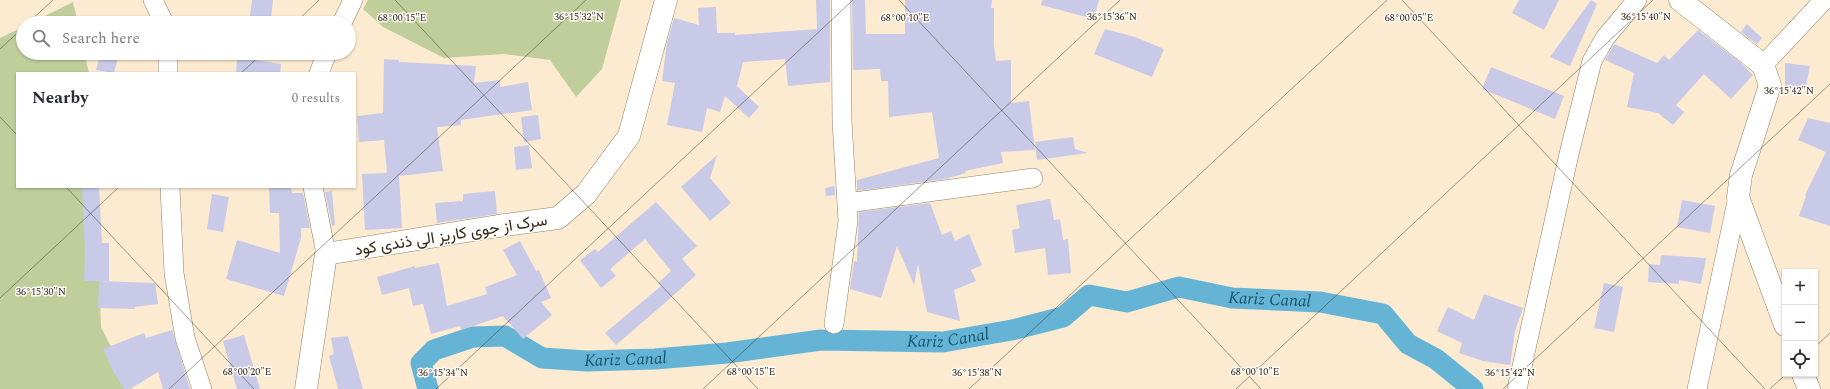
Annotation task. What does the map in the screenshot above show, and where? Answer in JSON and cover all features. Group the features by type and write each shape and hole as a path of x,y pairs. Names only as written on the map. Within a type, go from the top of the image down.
{"street":[{"path":"153,0 161,16"},
{"path":"345,16 353,0"},
{"name":"سرک از جوی کاریز الی ذندی کود","path":"326,254 498,226 558,218 586,194 630,136 666,0"},
{"path":"834,324 848,222 842,121 841,0"},
{"path":"1517,389 1569,154 1592,61 1606,38 1637,0"},
{"path":"1680,0 1763,65 1770,84 1741,175 1738,197 1697,389"},
{"path":"1763,65 1824,0"},
{"path":"168,60 168,72"},
{"path":"318,72 324,60"},
{"path":"847,204 1033,178"},
{"path":"170,188 174,273 185,338 202,389"},
{"path":"306,389 326,254 313,188"},
{"path":"1738,197 1782,317"},
{"path":"1804,377 1808,389"}],"green space":[{"path":"368,0 621,0 602,69 576,97 550,60 504,54 444,58 383,27 363,9"},
{"path":"73,2 76,16 45,16"},
{"path":"16,30 16,60 86,60 89,72 16,72 16,188 96,188 101,327 132,389 0,389 0,38"}],"building":[{"path":"252,0 273,0 271,16 250,16"},
{"path":"816,0 830,0 830,82 788,86 785,59 743,62 737,86 759,107 749,118 725,96 720,112 707,108 702,132 667,125 675,83 662,81 667,43 674,18 699,25 698,8 716,7 717,33 735,33 735,35 817,29"},
{"path":"852,0 865,0 866,34 905,34 905,0 992,0 991,8 994,8 994,45 996,61 1011,60 1011,103 1029,101 1035,150 1001,152 1003,163 965,171 966,173 945,179 857,191 857,180 939,158 932,112 889,117 888,81 881,81 880,69 853,70"},
{"path":"1042,0 1099,0 1094,19 1041,5"},
{"path":"1519,0 1559,0 1544,30 1512,13"},
{"path":"1591,0 1597,4 1570,66 1550,57"},
{"path":"1747,24 1762,38 1757,44 1741,32"},
{"path":"1105,29 1135,37 1164,49 1152,77 1094,54"},
{"path":"1698,30 1741,63 1753,75 1731,99 1704,74 1676,105 1684,112 1673,125 1658,113 1627,107 1634,73 1605,60 1614,44 1657,63 1664,55 1669,60"},
{"path":"384,59 399,60 399,62 476,66 474,83 500,80 500,87 528,82 532,110 461,120 461,125 437,127 443,171 399,176 402,228 365,230 362,174 387,173 384,140 359,142 357,116 383,113"},
{"path":"99,60 117,60 114,72 96,70"},
{"path":"237,60 256,60 281,64 280,72 236,72"},
{"path":"1785,63 1810,66 1806,86 1785,86"},
{"path":"1491,67 1564,96 1555,119 1482,89"},
{"path":"538,115 541,139 524,142 521,117"},
{"path":"1808,118 1830,123 1830,226 1799,216 1806,196 1805,195 1826,152 1798,140"},
{"path":"1073,137 1075,149 1088,153 1037,160 1035,142"},
{"path":"529,145 532,168 516,170 514,147"},
{"path":"717,155 710,178 731,203 710,221 681,187"},
{"path":"835,186 835,195 826,196 825,188"},
{"path":"82,188 99,188 102,243 109,243 109,281 84,281 85,252"},
{"path":"269,188 291,188 292,193 303,193 310,228 301,228 301,238 284,296 226,279 237,240 280,253 279,213 270,213"},
{"path":"332,191 335,225 332,226 325,192"},
{"path":"495,191 497,214 437,223 435,203 463,201 463,194"},
{"path":"212,194 229,197 223,232 207,229"},
{"path":"1050,199 1054,220 1060,219 1063,240 1068,239 1071,273 1048,275 1045,248 1015,253 1012,230 1020,228 1016,205"},
{"path":"1682,200 1715,206 1710,233 1677,227"},
{"path":"656,202 697,246 682,259 696,275 616,345 605,333 661,286 658,283 671,271 645,239 610,269 616,276 601,288 580,260 595,249 598,252"},
{"path":"930,203 942,235 951,231 955,241 969,234 982,265 971,270 976,281 954,290 960,321 927,312 918,264 914,285 897,246 881,298 850,289 854,261 857,262 859,212"},
{"path":"520,241 536,271 539,270 551,298 541,302 552,315 523,339 503,316 461,330 460,326 431,334 423,304 413,306 409,288 382,295 377,277 415,266 415,268 439,263 447,306 487,294 485,287 517,275 503,250"},
{"path":"1661,255 1705,258 1701,284 1679,280 1679,284 1648,282 1649,264 1660,265"},
{"path":"99,281 155,283 158,304 134,307 135,309 98,308"},
{"path":"1604,283 1623,287 1614,332 1594,328"},
{"path":"1484,294 1523,308 1515,331 1510,365 1483,361 1459,353 1462,343 1437,331 1448,307 1474,320"},
{"path":"172,330 190,389 163,389 158,372 130,389 124,389 114,373 103,349 144,333 146,338"},
{"path":"244,335 260,389 237,389 223,341"},
{"path":"348,336 363,389 338,389 329,356 334,354 331,338"}],"waterway":[{"name":"Kariz Canal","path":"428,389 421,363 434,350 473,337 505,336 542,358 587,361 655,359 727,353 821,340 943,342 1012,330 1063,317 1089,295 1127,302 1179,287 1232,298 1320,302 1383,314 1408,344 1436,359 1473,389"}]}
